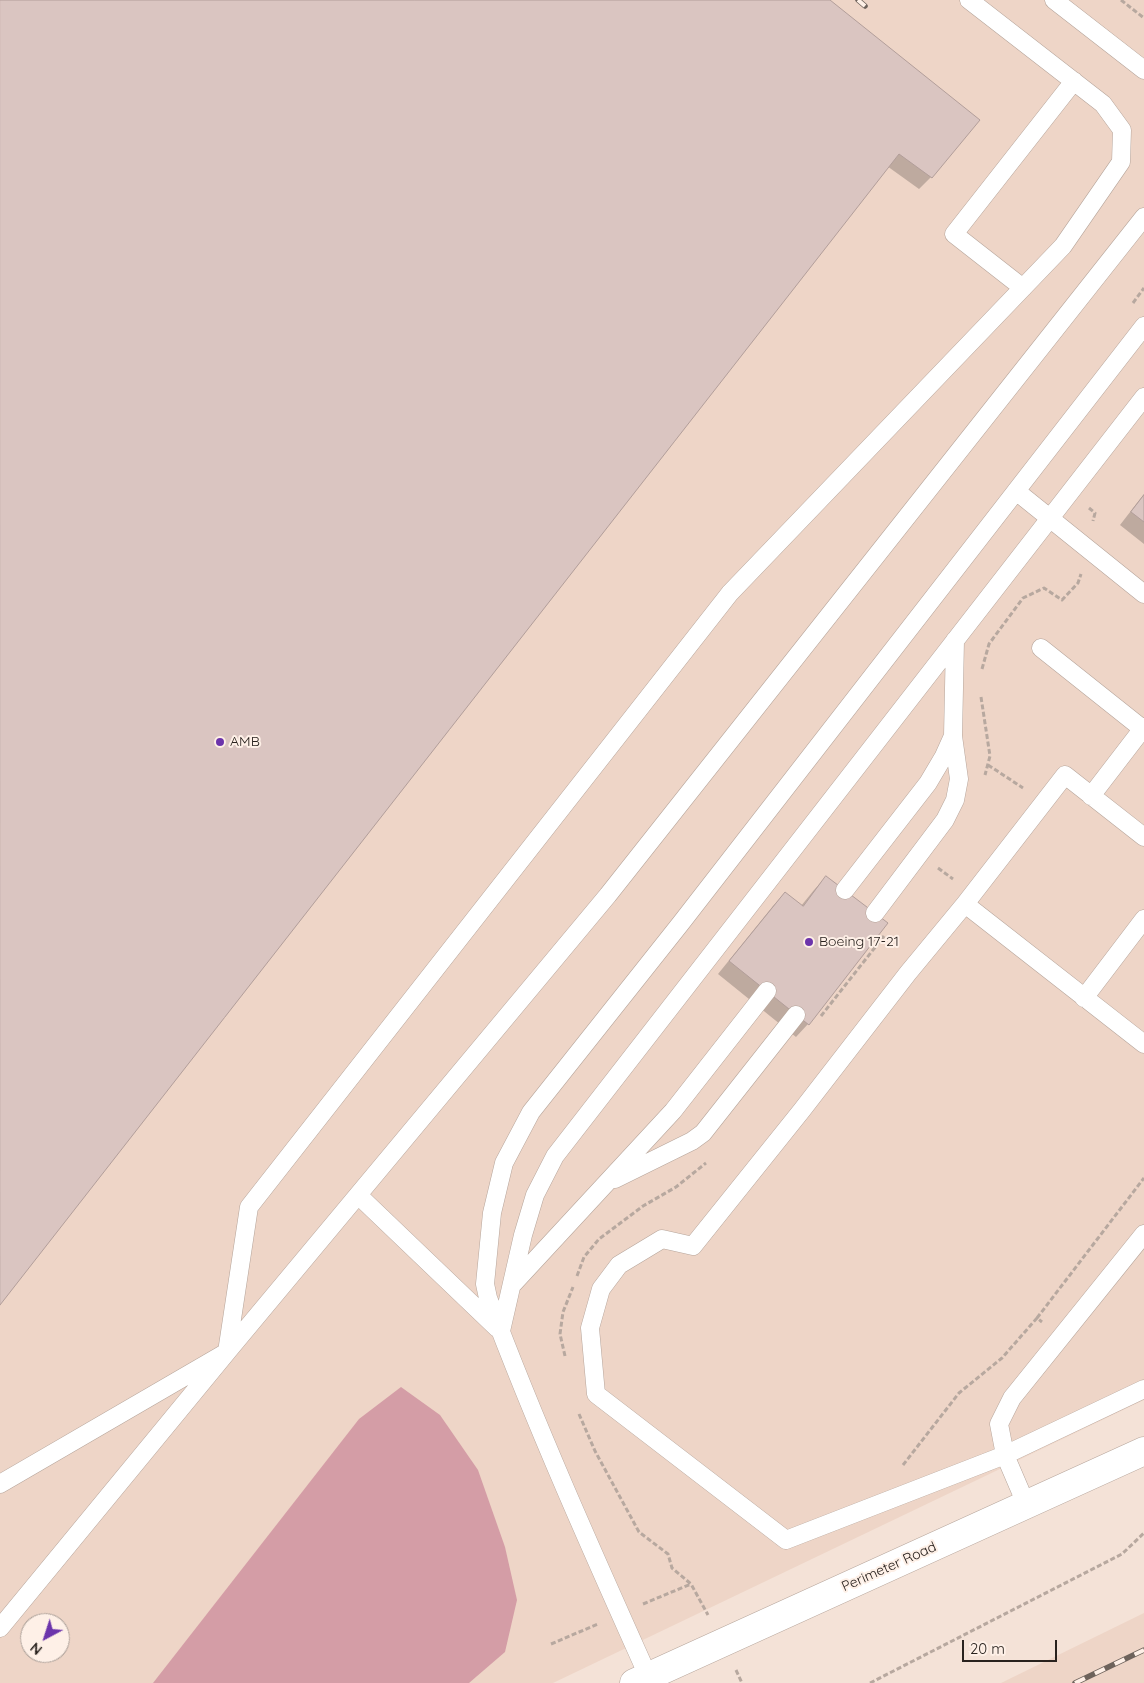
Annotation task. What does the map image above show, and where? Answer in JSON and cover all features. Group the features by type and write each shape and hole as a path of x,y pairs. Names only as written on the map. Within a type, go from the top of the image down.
{"street":[{"name":"Perimeter Road","path":"641,1680 1144,1451"}],"lane":[{"path":"227,1352 249,1207 730,593 1063,246 1121,162 1122,130 1103,104 969,0"},
{"path":"1054,0 1144,70"},
{"path":"1022,288 954,234 1074,81"},
{"path":"0,1628 608,895 1144,217"},
{"path":"641,1680 500,1332 488,1298 485,1284 492,1213 504,1163 531,1112 681,923 1144,326"},
{"path":"500,1332 523,1235 536,1194 555,1156 1144,397"},
{"path":"1016,491 1144,594"},
{"path":"875,913 945,820 955,800 959,779 953,736 955,640"},
{"path":"1042,648 1144,728 1092,796"},
{"path":"845,890 928,783 953,736"},
{"path":"1144,837 1065,775 693,1246 662,1239 618,1265 601,1289 590,1328 596,1394 786,1540 1005,1455 1144,1389"},
{"path":"965,904 1144,1044"},
{"path":"1084,998 1144,919"},
{"path":"511,1286 673,1111 767,992"},
{"path":"606,1184 692,1141 703,1133 796,1015"},
{"path":"358,1195 500,1332"},
{"path":"1026,1504 1005,1455 1000,1424 1012,1398 1144,1234"},
{"path":"0,1484 227,1352"}],"path":[{"path":"1121,0 1144,18"},
{"path":"981,670 989,644 1023,598 1044,588 1062,600 1078,582 1095,513 1084,505"},
{"path":"980,689 990,756 983,782"},
{"path":"988,765 1044,802"},
{"path":"932,876 943,861"},
{"path":"817,1021 890,929"},
{"path":"566,1361 560,1334 563,1312 584,1257 599,1240 618,1224 643,1206 676,1187 703,1167 709,1159"},
{"path":"1037,1318 1144,1178"},
{"path":"576,1408 595,1452 640,1532 668,1554 672,1568 690,1584 723,1642"},
{"path":"870,1683 1122,1554 1144,1534"}],"shaded area":[{"path":"0,0 1144,0 1144,1400 553,1683 0,1683"},
{"path":"401,1387 440,1415 478,1470 505,1547 517,1600 505,1652 469,1683 153,1683 359,1419"},
{"path":"1144,1613 1144,1683 1001,1683"}],"building":[{"name":"AMB","path":"0,0 830,0 980,120 932,178 899,154 0,1305"},
{"path":"1144,495 1144,522 1131,512"},
{"name":"Boeing 17-21","path":"826,876 888,923 809,1025 729,961 785,892 803,906"}],"railway":[{"path":"858,0 865,6"},
{"path":"1075,1683 1144,1650"}],"place":[{"name":"AMB","path":"220,742"},
{"name":"Boeing 17-21","path":"809,942"}]}
